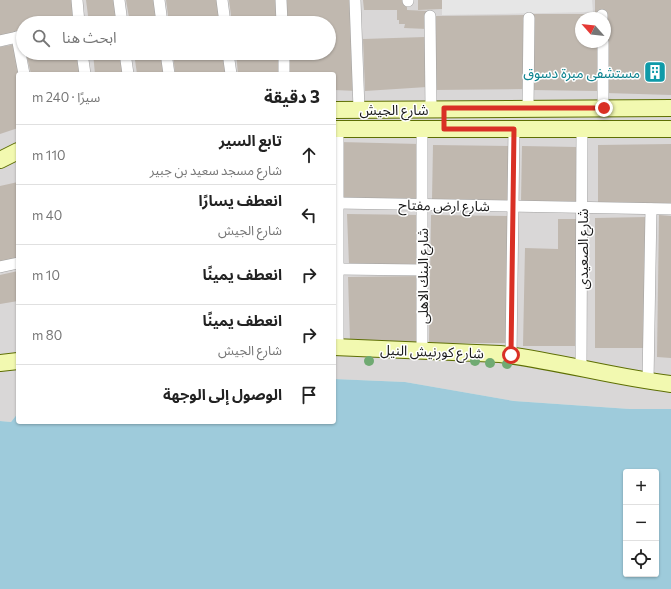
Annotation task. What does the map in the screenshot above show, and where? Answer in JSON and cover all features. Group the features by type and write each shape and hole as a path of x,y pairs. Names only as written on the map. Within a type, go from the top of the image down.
{"main road":[{"name":"شارع الجيش","path":"336,110 359,108 671,108"},
{"path":"438,108 444,129"},
{"name":"شارع الجيش","path":"336,129 671,129"},
{"path":"0,162 16,152"},
{"path":"0,162 16,161"},
{"name":"شارع كورنيش النيل","path":"336,347 511,355 671,384"},
{"path":"0,363 16,362"}],"street":[{"path":"77,0 78,16"},
{"path":"119,0 121,16"},
{"path":"159,0 161,16"},
{"path":"222,0 224,16"},
{"path":"281,0 282,16"},
{"path":"355,0 359,108"},
{"path":"430,16 438,108"},
{"path":"528,108 529,18"},
{"path":"0,41 16,37"},
{"path":"602,48 604,108"},
{"path":"23,60 24,72"},
{"path":"83,60 85,72"},
{"path":"126,60 128,72"},
{"path":"167,60 169,72"},
{"path":"229,60 231,72"},
{"path":"284,60 284,72"},
{"path":"336,129 338,203 336,347"},
{"name":"شارع البنك الاهلى","path":"422,129 422,350"},
{"path":"511,355 514,129"},
{"name":"شارع الصعيدى","path":"581,368 582,129"},
{"name":"شارع ارض مفتاح","path":"338,203 671,210"},
{"path":"648,381 651,209"},
{"path":"0,267 16,263"},
{"path":"338,269 422,270"}],"shaded area":[{"path":"0,0 671,0 671,409 630,409 514,401 405,382 336,379 336,72 16,72 16,416 11,422 0,421"},
{"path":"442,0 592,0 593,12 575,12 442,15"}],"water":[{"path":"336,379 405,382 514,401 630,409 671,409 671,589 0,589 0,421 11,422 16,416 16,424 336,424"}],"building":[{"path":"0,0 75,0 76,16 16,16 16,35 0,38"},
{"path":"86,0 115,0 117,16 88,16"},
{"path":"126,0 157,0 159,16 129,16"},
{"path":"166,0 220,0 221,16 168,16"},
{"path":"229,0 278,0 279,16 231,16"},
{"path":"286,0 352,0 357,91 336,90 336,72 290,72 289,60 336,60 336,16 287,16"},
{"path":"363,0 407,0 407,10 428,11 427,29 404,28 405,24 399,24 399,20 397,20 397,10 364,10"},
{"path":"418,0 442,0 442,9 418,10"},
{"path":"595,0 671,0 671,95 606,93 606,48 611,48 611,12 595,12"},
{"path":"533,14 575,14 575,48 598,48 597,91 531,90"},
{"path":"526,15 526,42 523,45 526,48 526,89 433,90 434,16"},
{"path":"425,37 427,87 365,91 363,39"},
{"path":"16,44 16,60 19,60 22,72 16,72 16,129 0,134 0,47"},
{"path":"28,60 79,60 82,72 31,72"},
{"path":"94,60 123,60 125,72 95,72"},
{"path":"135,60 165,60 167,72 137,72"},
{"path":"174,60 227,60 229,72 175,72"},
{"path":"237,60 281,60 282,72 238,72"},
{"path":"340,142 419,144 420,202 341,201"},
{"path":"671,144 671,204 598,205 598,145"},
{"path":"433,145 510,146 508,201 432,200"},
{"path":"522,146 577,147 576,203 521,202"},
{"path":"16,182 16,261 0,265 0,186"},
{"path":"347,214 420,215 420,266 349,264"},
{"path":"431,215 508,216 507,343 429,343"},
{"path":"659,215 671,216 671,358 657,357"},
{"path":"647,217 647,348 595,348 595,218"},
{"path":"558,219 580,219 579,346 523,346 525,248 558,249"},
{"path":"16,271 16,301 0,304 0,275"},
{"path":"420,276 419,343 350,341 348,277"}],"place":[{"name":"مستشفى مبرة دسوق","path":"655,72"}],"route":[{"path":"511,355 514,129 444,129 444,108 604,108"}]}
